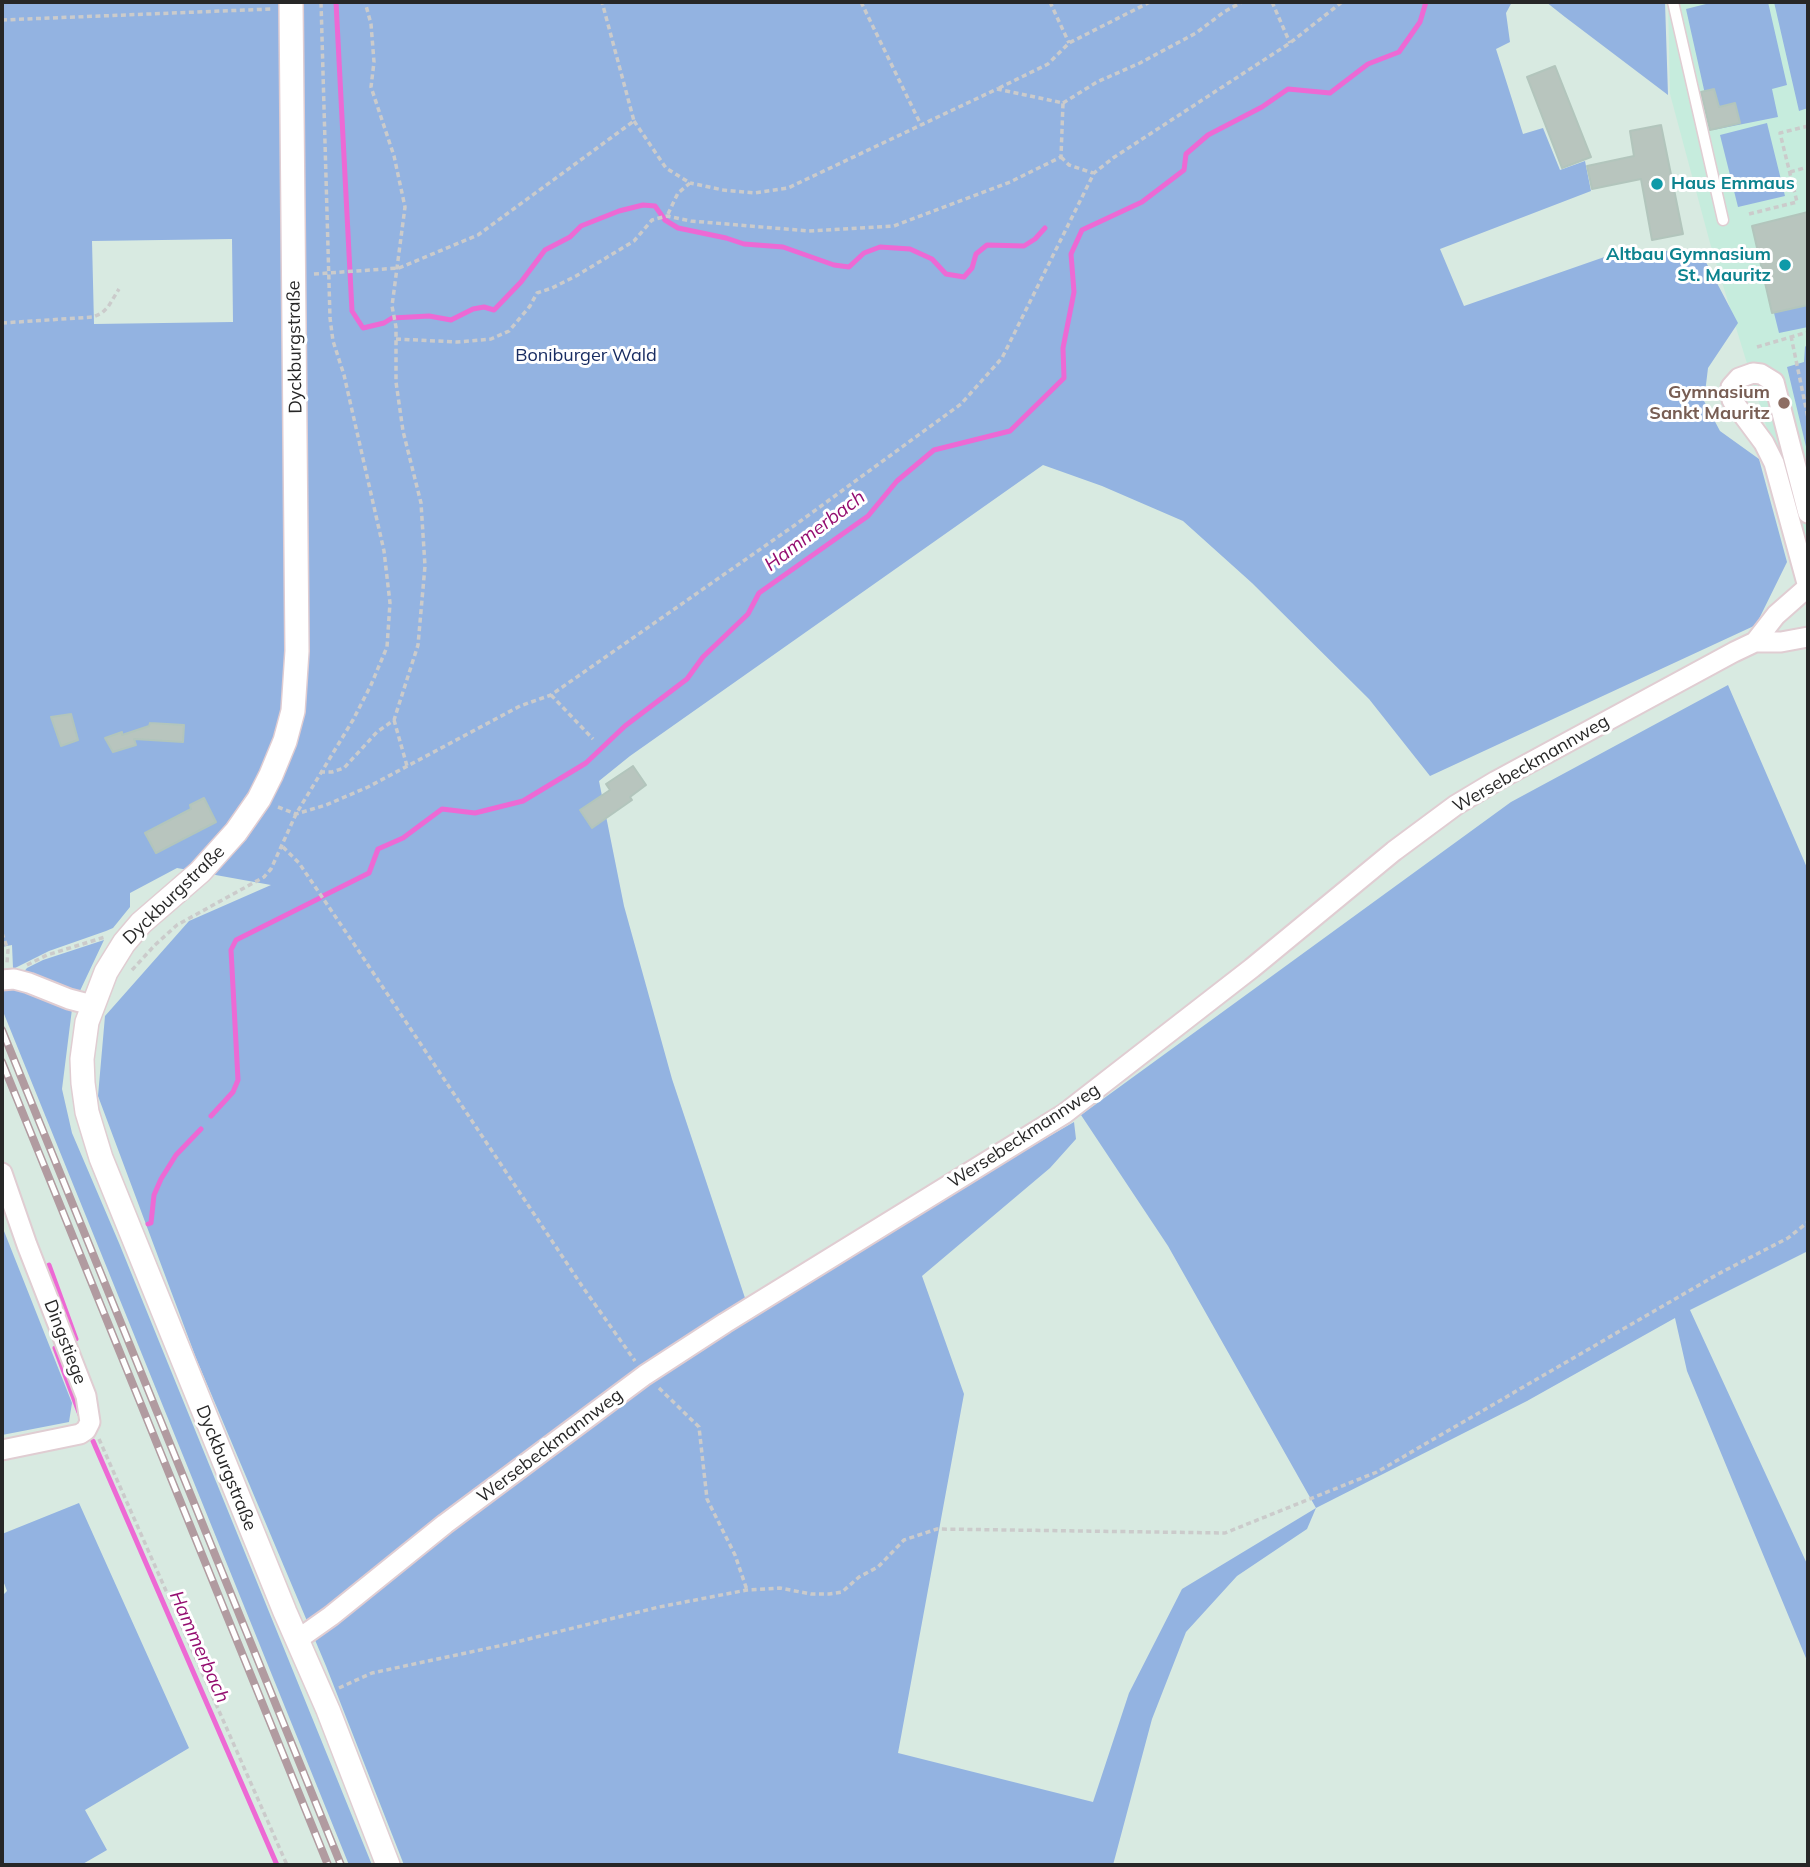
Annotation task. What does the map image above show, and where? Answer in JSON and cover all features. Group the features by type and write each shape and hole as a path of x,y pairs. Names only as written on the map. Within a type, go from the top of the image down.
{"street":[{"name":"Dyckburgstraße","path":"282,5 297,639 293,711 280,754 259,799 220,852 141,923 124,943 106,972 92,1005 85,1034 83,1083 87,1112 96,1144 297,1640 328,1710 388,1865"},
{"name":"Wersebeckmannweg","path":"297,1640 456,1516 645,1375 1064,1114 1252,968 1394,851 1456,805 1755,642 1776,615 1808,587 1774,463 1764,443 1732,400 1731,387 1739,378 1753,373 1762,374 1774,382 1808,513"},
{"name":"Wersebeckmannweg","path":"1755,642 1781,642 1808,637"},
{"path":"7,979 29,983 92,1005"},
{"name":"Dingstiege","path":"2,1173 86,1396 89,1422"},
{"path":"2,1450 80,1434 86,1430 89,1422"}],"lane":[{"path":"1673,2 1723,220"}],"path":[{"path":"129,974 177,925 264,877 271,869 296,814 353,720 387,647 390,603 384,551 344,375 333,341 327,274 321,2"},
{"path":"365,2 371,24 374,62 371,87 394,156 405,207 392,306 396,327 396,382 403,431 421,503 425,566 418,645 394,720 407,766"},
{"path":"602,2 634,121 666,169 690,183 723,190 755,192 788,188 997,89 1048,64 1069,43 1150,2"},
{"path":"862,2 921,125"},
{"path":"1051,2 1069,43"},
{"path":"997,89 1063,103 1097,82 1196,33 1242,2"},
{"path":"1272,2 1290,43"},
{"path":"296,814 326,806 368,788 520,706 551,695 795,525 961,404 1002,358 1094,173 1290,43 1342,2"},
{"path":"2,20 282,5"},
{"path":"1063,103 1061,157 1069,165 1094,173"},
{"path":"327,274 399,268 478,235 634,121"},
{"path":"1749,214 1797,202 1780,133 1808,126"},
{"path":"396,340 491,339 509,331 537,293 576,276 634,241 652,220 667,216 691,221 809,231 894,226 1010,182 1061,157"},
{"path":"1790,172 1808,167"},
{"path":"667,216 678,193 690,183"},
{"path":"2,323 93,317 108,307 120,289"},
{"path":"1757,347 1808,332"},
{"path":"1791,336 1808,418"},
{"path":"551,695 593,739"},
{"path":"320,772 344,768 377,732 394,720"},
{"path":"283,846 299,863 349,936 574,1275 645,1375 699,1427 707,1499 735,1555 747,1590"},
{"path":"2,933 8,950 7,979"},
{"path":"7,979 47,955 79,943 114,936"},
{"path":"336,1690 372,1673 508,1644 659,1607 747,1590 780,1588 811,1594 842,1592 859,1577 878,1567 904,1540 937,1529 1225,1533 1377,1472 1718,1273 1788,1238 1808,1222"},
{"path":"89,1422 287,1865"}],"shaded area":[{"name":"Gymnasium Sankt Mauritz","path":"1668,2 1808,2 1808,562 1710,243 1670,94"}],"green space":[{"name":"Boniburger Wald","path":"2,2 1512,2 1506,13 1510,42 1496,49 1523,134 1543,128 1560,170 1585,161 1591,191 1440,249 1464,306 1613,254 1699,249 1738,323 1708,368 1704,401 1720,431 1759,459 1787,562 1756,625 1430,776 1369,699 1252,583 1183,521 1102,486 1043,465 630,756 599,781 624,906 672,1079 749,1310 1074,1122 1076,1139 1050,1168 922,1276 964,1394 898,1753 1093,1802 1129,1693 1182,1589 1316,1508 1307,1529 1237,1576 1186,1632 1152,1719 1113,1865 404,1865 326,1666 196,1358 98,1096 105,1016 189,921 271,885 177,868 130,893 130,907 113,928 49,951 15,968 12,945 2,947","holes":["232,239 233,322 94,324 92,241"]},
{"path":"1546,2 1665,2 1668,95 1565,17"},
{"path":"1714,2 1768,2 1787,85 1772,89 1778,117 1713,130 1686,9"},
{"path":"1774,2 1808,2 1808,108 1799,111"},
{"path":"1767,123 1785,196 1738,207 1720,135"},
{"path":"1808,305 1808,327 1779,333 1774,313"},
{"path":"1808,343 1808,455 1787,367 1804,362 1805,347"},
{"path":"1728,685 1808,870 1808,1251 1690,1310 1808,1566 1808,1663 1687,1371 1675,1318 1527,1401 1316,1508 1168,1246 1081,1115 1511,802"},
{"path":"104,940 78,995 22,974 27,968 43,960"},
{"path":"2,987 35,995 72,1009 62,1089 72,1133 372,1865 349,1865 2,1009"},
{"path":"2,1226 72,1403 69,1422 2,1435"},
{"path":"79,1503 189,1748 85,1810 107,1850 81,1865 2,1865 2,1596 7,1591 2,1578 2,1534"}],"building":[{"path":"1555,66 1591,157 1562,168 1527,77"},
{"path":"1714,89 1719,107 1735,103 1740,123 1710,130 1701,92"},
{"name":"Haus Emmaus","path":"1661,125 1683,234 1652,240 1641,179 1592,189 1587,166 1634,156 1630,131"},
{"name":"Altbau Gymnasium St. Mauritz","path":"1808,212 1808,305 1772,313 1752,226"},
{"path":"71,714 78,740 61,746 51,717"},
{"path":"150,723 184,725 183,742 134,739 136,745 113,752 105,738 149,726"},
{"path":"633,766 646,785 630,797 632,800 592,828 580,810 610,790 606,784"},
{"path":"204,798 216,822 156,853 145,833 191,809 190,805"}],"waterway":[{"path":"336,2 352,311 363,328 384,323 392,318 429,316 451,320 473,309 484,307 494,310 521,282 545,250 570,237 581,226 643,205 655,206 665,220 678,228 744,244 783,247 834,265 849,267 864,253 880,247 910,249 932,259 946,274 964,277 972,268 976,254 987,245 1024,246 1045,228"},
{"name":"Hammerbach","path":"323,896 369,873 378,849 403,838 442,809 475,813 523,801 586,763 625,726 687,679 703,657 748,614 759,593 868,516 897,481 934,450 1010,431 1064,378 1063,348 1074,292 1071,254 1082,230 1142,202 1184,170 1186,154 1208,135 1262,107 1288,89 1330,93 1368,64 1399,52 1420,22 1426,2"},
{"name":"Hammerbach","path":"211,1116 233,1092 238,1080 231,950 236,940 320,898"},
{"name":"Hammerbach","path":"148,1224 151,1223 154,1195 161,1179 176,1155 201,1129"},
{"name":"Hammerbach","path":"49,1265 76,1339"},
{"name":"Hammerbach","path":"55,1348 80,1415"},
{"name":"Hammerbach","path":"93,1441 277,1865"}],"railway":[{"path":"2,1030 341,1865"},
{"path":"2,1062 328,1865"}],"place":[{"name":"Haus Emmaus","path":"1657,184"},
{"name":"Altbau Gymnasium St. Mauritz","path":"1785,265"},
{"name":"Gymnasium Sankt Mauritz","path":"1784,403"}]}
